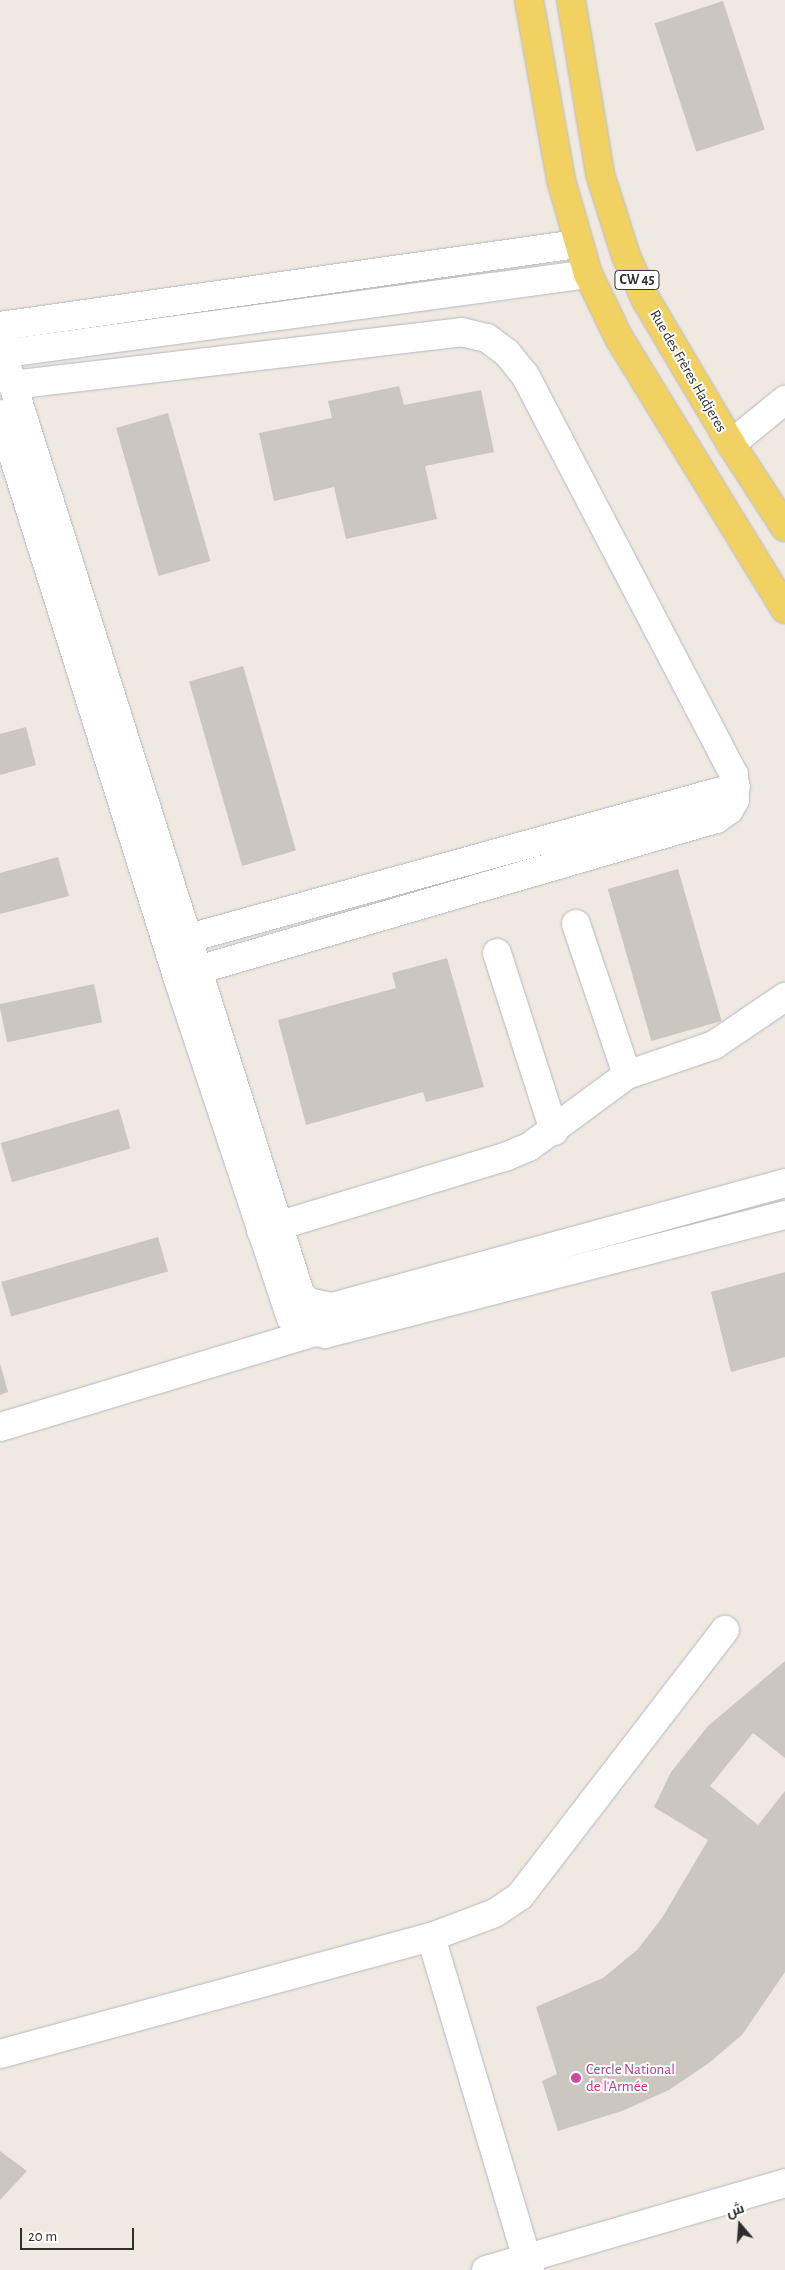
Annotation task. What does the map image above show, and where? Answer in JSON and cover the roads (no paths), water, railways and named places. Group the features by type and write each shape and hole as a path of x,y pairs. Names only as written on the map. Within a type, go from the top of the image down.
{"main road":[{"path":"529,0 561,180 577,244 588,274 619,338 785,608"},
{"name":"Rue des Frères Hadjeres","path":"571,0 600,174 620,236 646,300 731,444 785,527"},
{"path":"577,244 620,236"}],"lane":[{"path":"0,326 577,244"},
{"path":"588,274 1,350 178,941 270,1229 291,1318 300,1328 312,1333 325,1334 785,1215"},
{"path":"326,279 334,346"},
{"path":"12,385 461,332 487,338 507,353 525,375 730,762 736,787 732,805 716,819 188,973"},
{"path":"731,444 785,400"},
{"path":"0,414 178,941"},
{"path":"178,941 736,787"},
{"path":"576,924 627,1075"},
{"path":"497,953 554,1131"},
{"path":"270,1229 505,1157 554,1131 627,1075 714,1045 785,997"},
{"path":"270,1229 300,1293 308,1302 332,1307 785,1183"},
{"path":"0,1427 312,1333"},
{"path":"0,2054 431,1937 494,1913 520,1896 725,1630"},
{"path":"431,1937 528,2264"},
{"path":"486,2270 528,2264 785,2183"}],"place":[{"name":"Cercle National de l'Armée","path":"576,2078"}]}
